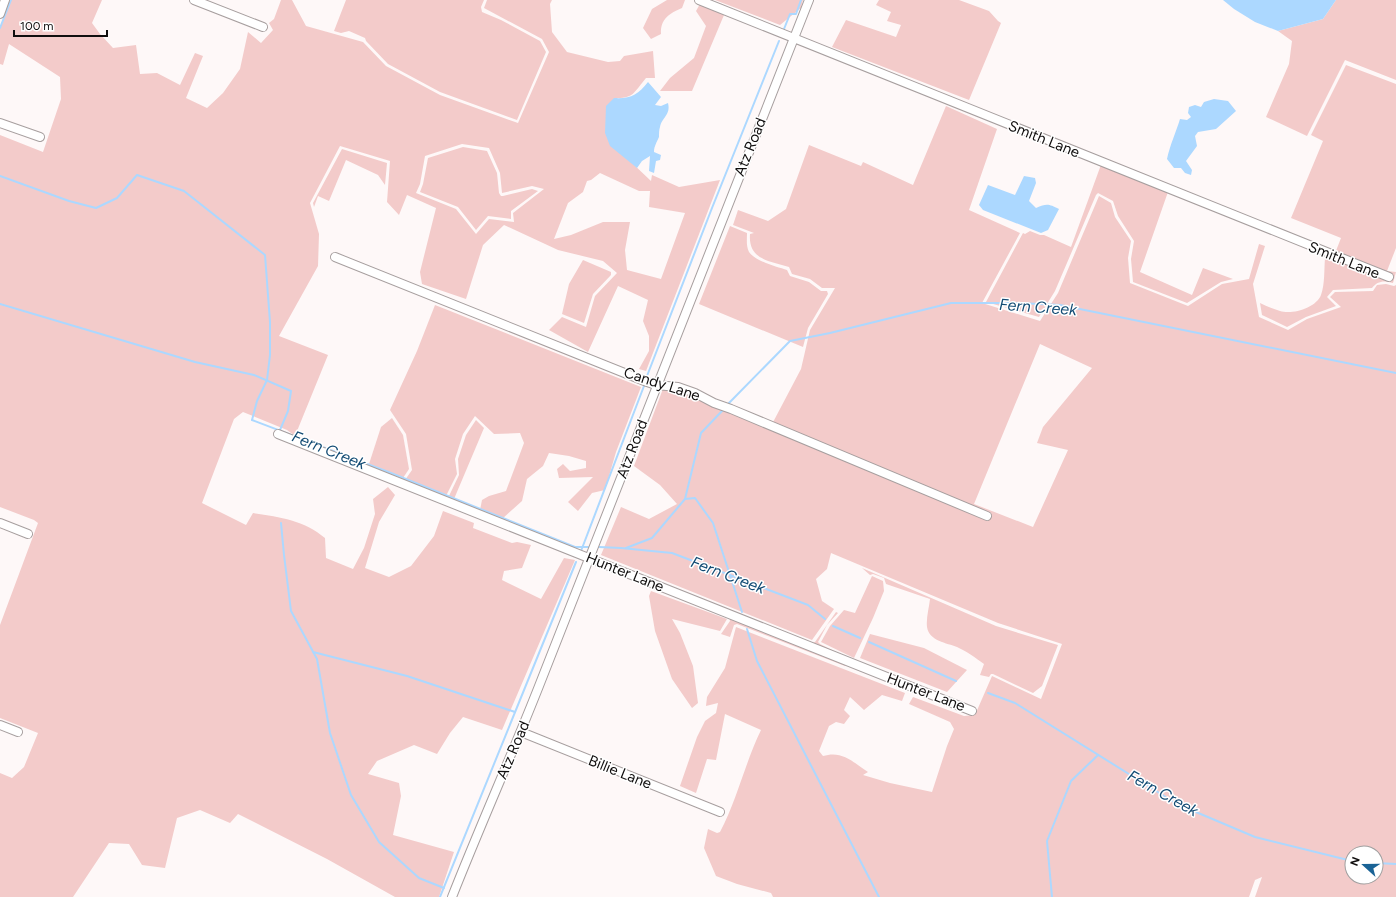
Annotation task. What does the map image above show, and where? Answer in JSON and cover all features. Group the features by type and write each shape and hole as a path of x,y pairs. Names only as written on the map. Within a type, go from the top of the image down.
{"street":[{"path":"0,14 6,0"},
{"path":"194,0 263,27"},
{"name":"Smith Lane","path":"699,0 1388,277"},
{"name":"Atz Road","path":"452,897 521,732 656,385 809,0"},
{"path":"0,123 40,137"},
{"name":"Candy Lane","path":"335,257 656,385 678,387 695,393 714,403 987,516"},
{"name":"Hunter Lane","path":"278,434 972,711"},
{"path":"0,523 28,534"},
{"path":"0,725 18,732"},
{"name":"Billie Lane","path":"521,732 720,812"}],"shaded area":[{"path":"11,0 102,0 92,23 113,48 136,45 140,74 157,73 180,85 195,53 203,56 186,98 207,108 223,93 240,69 248,32 261,43 273,30 269,23 274,19 281,0 292,0 306,26 363,42 386,66 440,95 518,123 549,52 542,39 484,8 487,0 552,0 550,4 552,32 567,52 608,62 620,61 624,56 653,51 655,78 646,78 630,96 614,98 630,161 651,181 652,175 679,187 720,180 646,371 639,369 649,351 649,336 643,321 648,300 618,286 588,352 549,330 562,317 586,327 595,296 617,273 603,261 558,250 504,225 483,245 466,299 422,284 420,272 436,208 407,195 399,215 387,202 390,161 340,146 310,203 319,234 318,266 279,336 328,355 295,436 287,430 243,412 234,419 202,503 246,525 253,513 300,523 309,527 325,538 326,558 353,569 364,548 375,514 373,499 388,487 395,495 379,522 365,568 389,577 411,566 434,536 443,511 474,523 473,528 512,543 517,542 531,545 522,568 504,571 502,580 541,599 564,558 575,560 502,730 463,717 450,733 437,754 414,745 377,761 368,774 399,783 401,796 393,835 454,852 439,897 395,897 327,859 238,814 230,823 200,810 177,818 165,868 142,865 129,844 109,843 73,897 0,897 0,773 12,778 24,767 38,733 0,718 0,625 38,523 34,520 0,507 0,135 43,152 61,99 60,77 9,44 3,65 0,64 0,28","holes":["462,144 489,148 500,173 502,193 532,186 544,189 513,213 514,222 489,219 476,234 456,209 416,193 420,184 425,156","600,173 639,191 650,191 649,207 685,213 661,279 627,270 625,250 630,222 603,222 571,235 554,239 568,203 583,192 587,181 591,180"]},
{"path":"346,0 484,0 481,7 482,12 501,20 540,41 546,52 517,120 440,92 388,64 366,41 365,38 349,31 341,33 334,31"},
{"path":"667,0 685,0 682,8 670,14 664,20 661,34 651,39 643,28 652,9"},
{"path":"715,0 803,0 801,8 780,25"},
{"path":"879,0 959,0 989,11 1001,23 969,100 832,47 846,20 896,37 901,25 887,21 891,12 876,5"},
{"path":"1336,0 1396,0 1396,80 1345,60 1307,136 1266,117 1289,64 1292,41 1278,31 1323,19"},
{"path":"700,4 724,15 692,91 660,91 670,78 694,58 706,26 696,11"},
{"path":"1346,65 1396,84 1396,248 1387,271 1396,272 1393,283 1384,281 1376,284 1372,288 1333,290 1327,297 1336,306 1306,317 1287,327 1262,315 1260,303 1285,312 1297,311 1314,304 1318,300 1322,291 1325,258 1332,261 1341,238 1291,218 1323,141 1311,135"},
{"path":"946,106 997,129 969,210 1020,233 982,303 1040,321 1058,293 1099,196 1111,203 1115,217 1131,241 1128,258 1130,283 1188,306 1222,284 1249,279 1259,244 1265,246 1253,284 1259,317 1288,330 1307,319 1341,307 1330,297 1335,292 1373,291 1377,285 1396,285 1396,897 1255,897 1262,877 1255,880 1249,897 773,897 771,893 737,884 716,876 704,848 708,829 717,833 720,832 761,730 725,714 716,760 707,759 696,793 680,786 697,737 705,721 716,713 718,703 706,706 707,697 725,668 736,627 905,693 902,701 882,695 864,710 850,697 844,710 850,716 844,724 836,722 829,726 819,751 823,756 836,755 847,758 868,772 863,775 890,783 932,792 954,729 950,722 909,704 913,697 964,716 975,715 992,676 1041,699 1062,644 998,623 831,553 827,569 816,579 822,601 834,609 812,640 601,555 621,507 649,519 677,504 660,485 634,466 664,386 771,426 801,369 810,330 835,288 822,288 810,279 792,274 789,267 768,261 756,254 750,243 750,234 754,233 733,225 738,210 768,221 786,209 809,145 861,166 863,162 913,185","holes":["1040,344 1092,368 1043,427 1037,443 1068,450 1033,527 974,504"]},
{"path":"463,147 487,151 497,173 499,193 501,196 532,189 538,191 511,211 511,219 488,216 476,230 458,207 420,192 428,158"},
{"path":"342,149 387,163 385,185 378,175 346,160 329,201 318,196 314,207 313,203"},
{"path":"1102,162 1169,189 1140,272 1192,295 1203,268 1233,279 1221,282 1187,303 1133,282 1131,259 1134,241 1118,216 1113,201 1098,193 1055,291 1039,317 986,302 1023,233 1025,234 1030,231 1044,235 1071,247"},
{"path":"730,226 747,233 748,250 756,258 787,270 790,276 809,282 821,291 827,291 828,294 808,328 803,347 699,304"},
{"path":"583,260 611,272 611,275 593,294 584,323 562,314 569,284"},
{"path":"435,305 641,387 616,452 605,490 592,493 578,511 568,502 593,477 559,478 557,469 563,464 570,471 586,468 586,461 569,456 549,453 543,466 527,479 522,501 502,519 480,510 482,500 489,496 506,491 524,443 520,433 494,434 475,416 463,434 455,459 457,474 446,496 405,480 412,470 406,434 390,410 417,351"},
{"path":"392,418 403,435 409,469 403,478 369,464 381,427"},
{"path":"476,420 484,428 454,499 449,496 459,475 458,459 466,435"},
{"path":"862,568 996,626 1058,645 1042,686 1033,693 993,674 989,677 980,675 984,664 957,647 944,643 935,638 928,632 927,620 930,599 886,584 884,578 873,574 870,575"},
{"path":"646,576 812,643 815,642 836,612 838,613 827,625 818,642 848,658 845,666 737,624 734,625 730,637 721,634 730,621 729,617 649,588"},
{"path":"872,576 883,581 884,591 854,658 821,642 830,626 844,610 855,613"},
{"path":"651,591 727,619 720,631 672,619 680,633 693,666 698,703 692,708 672,679 655,631 649,596"},
{"path":"870,634 924,648 967,670 947,692 860,658"}],"water":[{"path":"1223,0 1336,0 1323,19 1278,31 1255,22"},
{"path":"648,82 661,97 655,105 661,106 668,103 669,107 661,124 659,137 654,148 654,152 661,155 660,160 656,161 654,173 649,171 650,156 642,161 637,168 610,146 605,133 606,106 614,98 625,98 637,93"},
{"path":"1214,99 1228,101 1236,111 1216,129 1198,132 1195,136 1197,146 1186,161 1192,170 1191,175 1185,173 1181,168 1174,168 1167,159 1180,119 1187,120 1191,117 1188,113 1189,107 1195,105 1201,107 1204,102"},
{"path":"1024,176 1035,178 1036,183 1029,201 1036,208 1043,205 1048,205 1059,209 1048,230 1041,233 983,210 979,205 988,185 1015,195"}],"waterway":[{"path":"0,28 11,0"},
{"path":"784,29 790,14 796,14 801,0"},
{"path":"647,376 779,41"},
{"path":"0,176 69,201 96,208 117,198 137,175 184,191 265,255 270,322 270,355 267,380 257,401 252,420"},
{"name":"Fern Creek","path":"729,403 790,341 830,333 951,303 1018,303 1060,305 1396,373"},
{"name":"Fern Creek","path":"0,304 195,362 254,375 291,391 288,411 280,430"},
{"path":"581,551 644,386"},
{"name":"Fern Creek","path":"626,548 652,538 685,499 701,433 722,411"},
{"name":"Fern Creek","path":"252,420 391,473 575,547 588,547"},
{"path":"685,499 695,498 713,523 742,612"},
{"path":"281,523 291,611 317,659 330,733 351,795 379,842 419,878 444,888"},
{"name":"Fern Creek","path":"599,547 672,553 808,605 825,619"},
{"path":"440,897 576,562"},
{"name":"Fern Creek","path":"833,626 860,638"},
{"path":"747,629 757,661 879,897"},
{"name":"Fern Creek","path":"869,642 956,681"},
{"path":"313,652 407,676 515,712"},
{"name":"Fern Creek","path":"988,693 1015,703 1177,804 1255,837 1344,859"},
{"path":"1052,897 1047,841 1071,781 1098,755"},
{"name":"Fern Creek","path":"1384,863 1396,864"}]}
